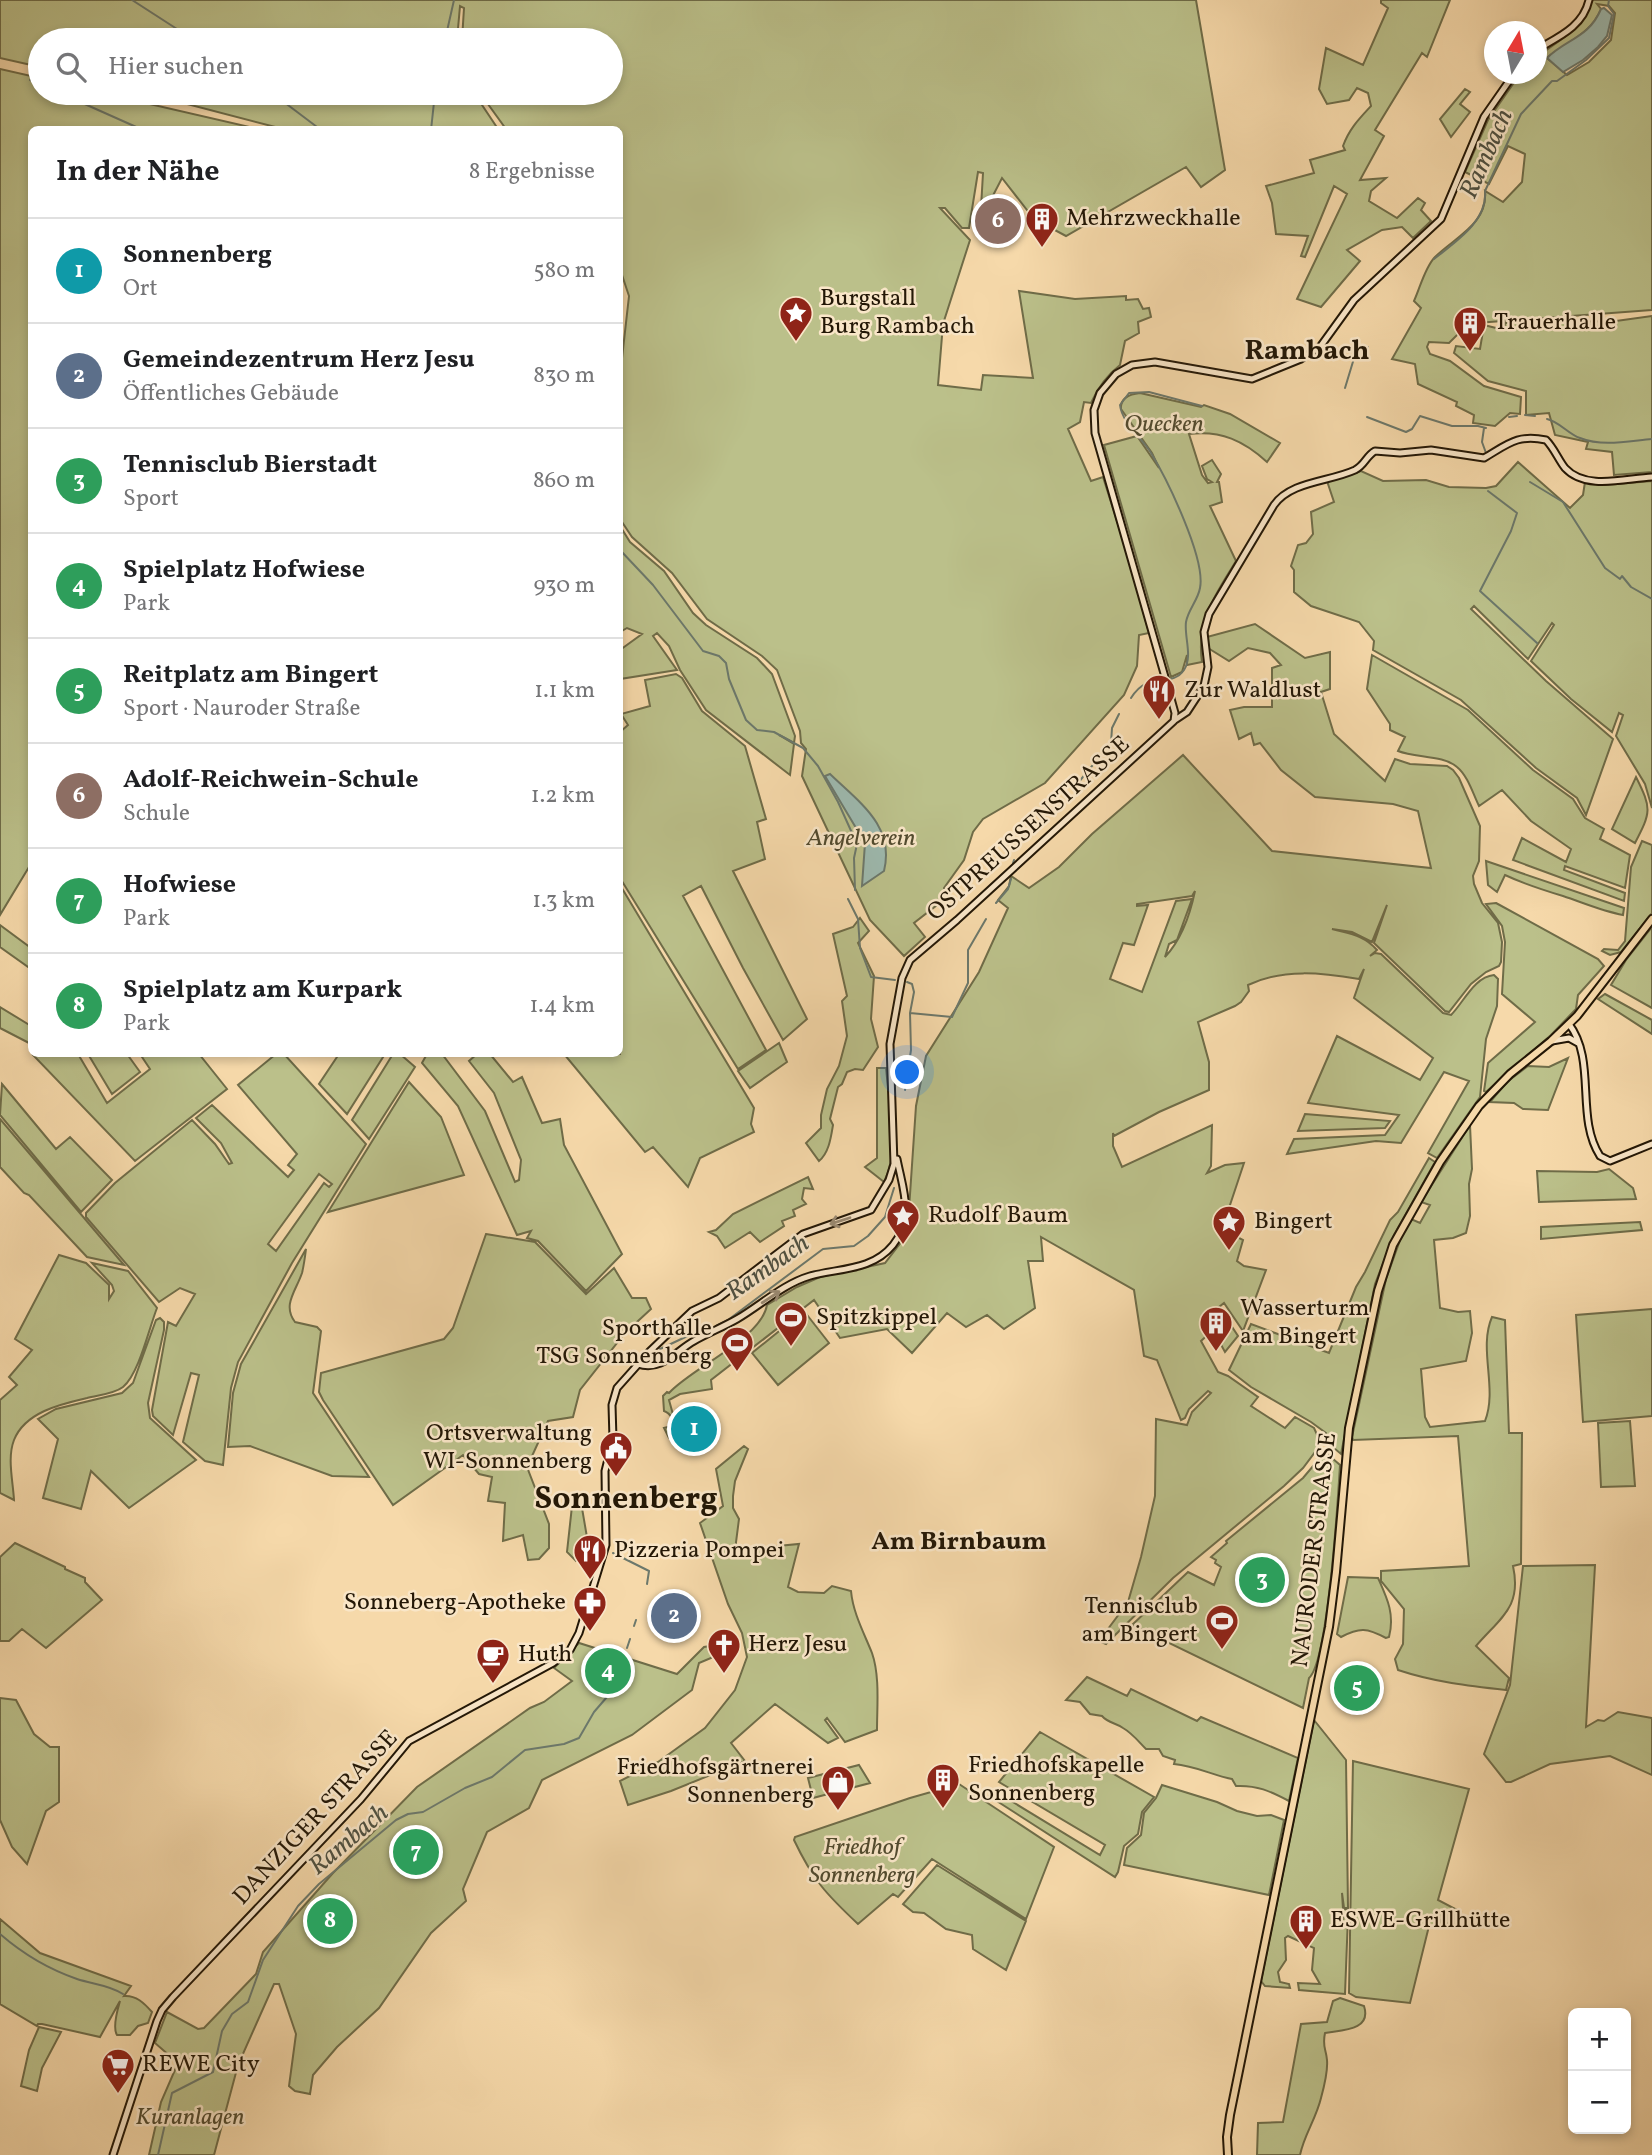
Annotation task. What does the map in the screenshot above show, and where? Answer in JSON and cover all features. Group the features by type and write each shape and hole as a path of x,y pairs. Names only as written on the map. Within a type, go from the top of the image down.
{"main road":[{"path":"1547,43 1577,23 1585,13 1589,0"},
{"path":"1175,716 1095,433 1094,410 1100,393 1116,373 1138,363 1156,362 1252,379 1315,351 1354,300 1441,219 1484,117 1507,84"},
{"name":"OSTPREUSSENSTRASSE","path":"895,1154 890,1053 901,983 908,964 917,952 959,918 1200,695 1208,667 1204,638 1209,614 1282,495 1353,471 1363,465 1372,452 1426,450 1484,458 1514,439 1546,440 1565,467 1575,475 1606,482 1652,477"},
{"path":"1652,919 1569,1024 1578,1043 1591,1133 1600,1156 1610,1161 1652,1144"},
{"name":"NAURODER STRASSE","path":"1228,2155 1227,2131 1230,2112 1329,1627 1347,1440 1381,1280 1393,1245 1415,1203 1450,1146 1485,1098 1569,1024"},
{"path":"1551,1041 1569,1038 1578,1043"},
{"path":"638,1364 656,1367 686,1346 728,1324 795,1282 817,1274 867,1264 886,1253 898,1238 905,1221 907,1203 895,1154"},
{"name":"DANZIGER STRASSE","path":"113,2155 161,2012 172,1997 362,1799 405,1744 553,1663 570,1650 579,1633 606,1545 605,1474 614,1436 614,1394 622,1382 647,1354 694,1310 719,1298 803,1234 868,1212 876,1205 889,1180 895,1154"},
{"path":"889,1180 901,1181"}],"green space":[{"name":"Angelverein","path":"0,0 1196,0 1225,170 1201,187 1186,167 1066,236 1034,219 1002,178 986,209 981,208 983,173 978,172 969,228 962,228 945,208 940,208 970,240 943,324 938,385 981,390 983,375 1033,378 1019,291 1075,299 1126,296 1126,300 1138,299 1143,309 1149,308 1151,317 1138,322 1139,333 1125,341 1120,365 1103,382 1091,403 1084,402 1080,422 1068,429 1091,481 1103,477 1149,633 1139,635 1137,666 1124,695 1045,783 983,819 973,832 964,860 944,888 946,898 914,923 925,937 904,956 870,920 802,776 806,749 801,743 800,731 777,670 762,656 707,619 672,573 632,537 623,524 623,349 629,296 623,278 623,126 504,126 489,105 623,105 623,28 463,28 464,8 460,6 458,28 28,28 28,64 0,58"},
{"path":"1381,0 1450,0 1427,57 1422,53 1375,130 1384,136 1360,180 1386,178 1371,191 1369,201 1397,218 1418,198 1425,203 1421,210 1431,221 1413,238 1402,227 1382,230 1347,250 1360,261 1321,307 1297,299 1347,194 1334,186 1305,257 1301,256 1308,236 1276,234 1272,203 1266,186 1314,173 1310,160 1345,150 1343,146 1348,134 1371,106 1368,93 1357,88 1349,100 1327,104 1319,89 1326,48 1363,65 1388,8"},
{"path":"1592,0 1652,0 1652,310 1476,323 1460,332 1449,343 1429,342 1427,347 1430,354 1450,361 1484,386 1521,397 1520,414 1510,413 1495,426 1473,423 1474,415 1456,406 1457,402 1418,384 1415,364 1392,359 1421,308 1414,301 1431,261 1476,221 1485,202 1485,191 1503,202 1522,182 1525,154 1508,146 1489,184 1465,172 1488,120 1513,84 1547,84 1547,58 1547,50 1570,33 1583,19","holes":["1597,4 1609,6 1615,13 1611,40 1589,62 1567,75 1547,58 1578,37 1597,18 1601,9"]},
{"path":"0,69 28,75 28,105 154,105 245,126 28,126 28,869 0,915"},
{"path":"1465,89 1470,92 1460,104 1470,112 1451,137 1440,119"},
{"path":"191,105 482,105 496,126 272,126"},
{"path":"1652,316 1652,472 1614,475 1612,452 1586,449 1588,442 1555,435 1549,413 1526,415 1526,391 1488,381 1454,353 1456,346 1480,349 1484,325 1504,330 1505,323 1616,321"},
{"name":"Quecken","path":"1140,393 1201,407 1204,405 1230,414 1280,443 1267,462 1250,448 1231,439 1211,434 1189,434 1202,475 1208,483 1212,482 1207,479 1202,466 1212,460 1221,474 1217,482 1222,502 1210,506 1236,561 1209,609 1202,633 1202,662 1187,665 1187,655 1182,672 1171,677 1104,445 1137,436 1159,468 1152,453 1121,409 1124,399"},
{"path":"1518,462 1570,508 1583,495 1585,482 1605,485 1652,481 1652,808 1645,784 1616,736 1623,715 1619,713 1612,732 1571,699 1531,661 1554,625 1552,623 1528,659 1474,606 1471,609 1546,681 1613,739 1586,815 1577,798 1536,768 1461,700 1373,650 1374,641 1359,622 1311,606 1294,592 1294,570 1291,566 1298,545 1306,543 1313,534 1311,512 1334,502 1327,481 1361,471 1383,481 1426,480 1449,487 1486,488 1496,486"},
{"path":"623,531 630,542 664,571 693,613 706,625 757,658 772,674 795,736 794,743 779,735 794,744 790,775 706,710 680,670 669,646 657,633 653,636 677,670 623,679 623,648 642,634 627,628 623,630"},
{"path":"1255,624 1305,658 1330,652 1330,689 1321,692 1334,734 1385,781 1395,759 1410,764 1447,766 1453,770 1480,826 1479,861 1473,876 1474,884 1482,903 1498,923 1502,942 1499,966 1471,984 1449,1012 1374,943 1387,905 1372,942 1352,932 1332,929 1367,941 1377,950 1370,956 1381,954 1443,1013 1451,1015 1475,985 1494,975 1498,979 1497,1006 1486,1039 1480,1097 1437,1158 1428,1153 1469,1081 1444,1072 1401,1143 1376,1141 1287,1154 1294,1139 1385,1135 1399,1115 1308,1103 1337,1036 1420,1080 1433,1058 1354,998 1364,969 1359,979 1303,973 1275,976 1248,985 1249,991 1241,1002 1198,1022 1209,1062 1209,1090 1114,1136 1113,1133 1113,1146 1122,1167 1212,1125 1211,1166 1207,1173 1225,1165 1244,1163 1222,1229 1243,1240 1237,1261 1244,1266 1266,1270 1243,1331 1224,1303 1219,1307 1238,1336 1225,1352 1213,1330 1201,1341 1218,1372 1258,1397 1251,1406 1285,1428 1295,1417 1314,1428 1320,1441 1303,1468 1173,1578 1106,1644 1099,1641 1128,1602 1155,1496 1156,1419 1187,1425 1192,1412 1211,1393 1208,1391 1181,1420 1157,1360 1144,1356 1134,1290 1041,1237 1043,1261 1028,1261 1035,1308 1004,1329 987,1315 966,1327 947,1313 912,1353 887,1329 840,1338 814,1300 711,1380 712,1389 680,1394 669,1400 674,1418 686,1433 696,1431 704,1437 685,1442 669,1438 664,1428 672,1426 672,1421 670,1415 664,1411 663,1396 739,1341 762,1318 767,1305 797,1287 820,1277 885,1263 905,1237 908,1224 916,1106 926,1056 979,972 1008,908 998,900 1009,886 1011,876 1029,888 1059,867 1092,834 1183,755 1272,851 1431,868 1418,811 1393,804 1315,797 1281,770 1260,743 1254,745 1251,733 1239,739 1230,710 1272,707 1272,668 1281,665 1270,653 1248,648 1229,661 1208,648 1207,637","holes":["1195,891 1181,935 1165,957 1169,944 1177,940 1192,899 1176,901 1142,992 1110,979 1123,943 1134,945 1148,905 1137,904 1192,896"]},
{"path":"1372,655 1468,710 1533,770 1573,799 1585,818 1604,829 1600,839 1630,855 1625,888 1565,866 1564,870 1625,893 1624,901 1513,860 1522,838 1566,862 1571,849 1531,821 1502,790 1479,806 1467,780 1457,767 1444,760 1398,751 1405,737 1390,730 1390,724 1367,689"},
{"path":"676,674 682,678 702,711 745,746 766,819 757,822 765,859 733,871 807,1019 783,1040 701,886 683,896 766,1050 738,1069 623,883 623,729 628,725 623,713 650,706 645,680"},
{"path":"1636,777 1648,810 1635,843 1612,829"},
{"path":"1642,841 1652,845 1652,913 1621,952 1610,955 1602,951 1618,950 1625,941 1631,867"},
{"path":"1486,861 1624,908 1623,915 1505,875 1497,892 1488,885"},
{"path":"623,890 754,1108 751,1124 754,1132 700,1158 688,1187 653,1147 645,1152 566,1057 623,1057"},
{"path":"1496,903 1598,959 1604,966 1578,995 1576,1009 1551,1035 1486,1092 1488,1063 1535,1022 1502,994 1505,942 1502,926 1486,904"},
{"path":"860,918 869,931 858,943 874,976 871,1019 878,1047 863,1070 847,1072 838,1087 830,1119 833,1125 830,1140 819,1161 806,1143 821,1128 827,1089 839,1066 847,1036 842,1001 847,996 833,934 853,927"},
{"path":"0,925 28,946 28,967 0,947"},
{"path":"1652,927 1652,1008 1611,985 1626,960"},
{"path":"1605,994 1652,1020 1652,1034 1598,999"},
{"path":"0,1007 28,1024 28,1042 0,1028"},
{"path":"779,1043 787,1062 750,1088 738,1071"},
{"path":"35,1057 80,1057 107,1103 150,1069 142,1057 201,1057 227,1089 135,1161"},
{"path":"90,1057 129,1057 140,1072 112,1094"},
{"path":"272,1057 287,1057 366,1144 292,1263 238,1362 231,1388 223,1465 205,1461 183,1442 199,1375 191,1373 173,1435 153,1416 152,1410 168,1322 176,1326 195,1294 180,1288 159,1302 86,1217 86,1213 115,1183 192,1120 215,1144 229,1164 232,1163 221,1143 196,1118 212,1105 288,1177 294,1170 288,1165 297,1154 238,1085","holes":["319,1174 332,1184 329,1187 324,1183 276,1251 268,1244"]},
{"path":"337,1057 383,1057 347,1114 319,1084"},
{"path":"391,1057 403,1057 415,1067 369,1139 352,1120"},
{"path":"425,1057 444,1057 485,1111 515,1182 519,1180 521,1160 494,1093 469,1061 474,1057 492,1057 513,1082 522,1077 542,1123 560,1119 564,1145 622,1254 586,1291 538,1241 527,1238 531,1231 517,1235 458,1106 422,1063"},
{"path":"1568,1058 1548,1110 1523,1109 1514,1103 1490,1102 1507,1082 1528,1066 1549,1067"},
{"path":"877,1068 886,1068 893,1126 892,1155 884,1182 865,1167 877,1158"},
{"path":"409,1082 441,1117 464,1175 328,1212"},
{"path":"2,1084 56,1149 70,1137 112,1180 81,1212 0,1115"},
{"path":"1305,1114 1390,1121 1385,1128 1298,1131"},
{"path":"0,1119 124,1265 87,1257 0,1167"},
{"path":"1470,1125 1472,1169 1469,1184 1470,1216 1466,1233 1453,1238 1434,1240 1440,1308 1458,1312 1470,1311 1472,1333 1466,1361 1421,1369 1425,1417 1430,1427 1485,1421 1490,1395 1488,1329 1492,1317 1505,1320 1509,1433 1522,1433 1521,1564 1513,1566 1515,1592 1512,1602 1501,1619 1476,1646 1509,1678 1506,1690 1411,1674 1398,1670 1395,1659 1403,1644 1404,1609 1381,1581 1381,1571 1469,1566 1458,1436 1353,1440 1352,1437 1386,1279 1403,1232 1411,1219 1420,1223 1430,1205 1421,1202"},
{"path":"1429,1158 1435,1162 1394,1235 1375,1284 1341,1454 1327,1442 1326,1433 1251,1387 1229,1370 1251,1324 1329,1353 1356,1287 1390,1220 1398,1212"},
{"path":"1609,1169 1633,1188 1636,1199 1539,1202 1537,1171 1597,1172"},
{"path":"808,1177 813,1189 804,1188 802,1199 806,1204 793,1210 795,1216 782,1221 784,1226 760,1242 750,1232 725,1248 717,1236 709,1232 716,1230 733,1214"},
{"path":"1640,1222 1642,1230 1541,1239 1541,1227"},
{"path":"486,1234 535,1242 586,1294 614,1268 632,1298 646,1298 651,1309 625,1333 580,1390 573,1417 548,1421 527,1467 549,1524 549,1548 539,1559 528,1560 523,1535 503,1541 505,1503 488,1501 492,1477 479,1474 463,1455 393,1505 319,1392 321,1373 444,1339 453,1328"},
{"path":"306,1249 302,1273 291,1298 291,1316 295,1322 317,1327 321,1331 313,1393 369,1477 332,1476 250,1446 228,1447 233,1393 241,1364"},
{"path":"59,1255 86,1263 109,1285 109,1299 114,1291 112,1285 92,1263 128,1271 157,1308 139,1362 123,1387 111,1393 66,1403 45,1411 26,1422 19,1430 11,1454 14,1500 0,1493 0,1400 17,1385 9,1377 32,1350 15,1339"},
{"path":"1652,1309 1652,1416 1583,1422 1576,1315"},
{"name":"Spitzkippel","path":"804,1311 829,1343 778,1385 752,1353"},
{"path":"160,1318 164,1322 164,1330 148,1403 150,1418 196,1460 129,1508 91,1471 81,1509 43,1498 58,1439 38,1419 56,1409 122,1393 133,1383 156,1320"},
{"path":"1630,1421 1635,1486 1601,1487 1598,1423"},
{"path":"744,1446 748,1449 735,1481 733,1496 733,1508 739,1519 735,1550 799,1544 788,1587 798,1592 824,1593 832,1586 851,1591 856,1615 875,1662 878,1691 877,1730 845,1742 827,1718 825,1720 838,1738 828,1743 775,1704 731,1743 745,1761 628,1805 620,1781 658,1762 705,1728 735,1690 747,1657 742,1633 728,1604 700,1523 723,1506 716,1469"},
{"path":"1325,1452 1340,1465 1334,1543 1322,1643 1316,1666 1309,1678 1303,1708 1132,1625 1188,1572 1214,1585 1221,1567 1211,1557 1226,1541 1303,1478"},
{"path":"572,1506 582,1508 590,1555 586,1560 581,1557 576,1561 567,1552"},
{"path":"15,1543 85,1578 85,1582 102,1600 46,1648 22,1629 9,1641 0,1641 0,1557"},
{"path":"1595,1565 1586,1727 1598,1720 1604,1721 1618,1712 1652,1718 1652,1775 1610,1756 1550,1764 1506,1782 1484,1754 1510,1685 1523,1566"},
{"path":"1348,1577 1378,1578 1391,1613 1389,1637 1364,1630 1341,1637 1337,1634"},
{"name":"Kuranlagen","path":"735,1642 737,1647 699,1663 692,1690 632,1735 542,1780 529,1808 487,1832 463,1889 466,1901 431,1933 379,2008 337,2047 313,2075 310,2094 295,2091 289,2086 296,2034 279,1984 274,1984 238,2065 214,2155 149,2155 161,2102 178,2063 155,2043 167,2012 198,2029 204,2028 256,1974 263,1952 333,1873 417,1787 572,1681 554,1668 579,1643 677,1674 704,1647"},
{"path":"1087,1677 1127,1696 1131,1689 1197,1721 1201,1717 1298,1758 1289,1801 1263,1789 1236,1786 1232,1779 1174,1764 1175,1760 1163,1756 1159,1749 1146,1749 1120,1726 1102,1716 1090,1714 1080,1702 1066,1700"},
{"path":"0,1698 16,1700 34,1734 50,1747 59,1747 59,1802 46,1811 27,1864 12,1847 0,1820"},
{"path":"1314,1720 1346,1760 1348,1908 1344,1908 1342,1893 1343,1909 1349,1910 1349,1914 1343,1913 1343,1920 1344,1916 1348,1916 1345,1994 1299,1990 1298,1983 1320,1984 1312,1970 1314,1948 1288,1936 1285,1938 1286,1960 1278,1972 1280,1982 1289,1984 1290,1988 1265,1986 1261,1981"},
{"path":"1040,1732 1154,1797 1142,1812 1138,1834 1124,1846 1115,1877 989,1796 993,1790 1100,1855 1105,1845 999,1782"},
{"path":"1353,1761 1469,1789 1438,1900 1461,1912 1456,1927 1441,1920 1438,1926 1429,1926 1410,2003 1356,1997 1349,1993"},
{"path":"859,1765 870,1783 813,1798 808,1778"},
{"name":"Friedhof Sonnenberg","path":"959,1784 1054,1847 1026,1919 932,1859 898,1897 893,1894 858,1924 821,1886 794,1840 795,1837"},
{"path":"1162,1785 1237,1811 1257,1816 1271,1815 1284,1820 1269,1895 1124,1865 1127,1848 1141,1835 1144,1813"},
{"path":"937,1865 1026,1921 1006,1970 973,1949 972,1935 946,1929 924,1913 913,1912 903,1904"},
{"path":"0,1919 40,1953 131,1986 124,1996 136,1998 152,2012 148,2023 138,2026 130,2035 117,2035 115,2023 120,2001 100,2037 42,2024 37,2026 0,2004"},
{"path":"1340,1998 1364,2006 1364,2020 1354,2028 1325,2033 1327,2064 1324,2084 1319,2106 1300,2155 1257,2155 1258,2123 1283,2122 1301,2024 1327,2022 1333,2001"},
{"path":"39,2027 61,2032 42,2068 37,2091 21,2086 29,2050"}],"shaded area":[{"path":"1604,8 1612,15 1607,36 1583,60 1563,72 1547,58 1584,32"},
{"path":"830,774 872,816 884,841 884,871 862,886 865,843 825,776"}],"waterway":[{"path":"132,0 175,28"},
{"path":"448,28 454,0"},
{"name":"Rambach","path":"1434,259 1476,221 1485,202 1485,191 1521,114 1552,81 1557,81 1586,60 1609,38 1614,14 1608,6 1609,0"},
{"path":"87,105 134,126"},
{"path":"288,105 316,126"},
{"path":"431,126 434,105"},
{"name":"Rambach","path":"1345,388 1355,355 1368,347"},
{"name":"Rambach","path":"1131,698 1145,684 1173,678 1187,665 1186,622 1199,592 1200,575 1191,539 1175,499 1151,453 1124,418 1120,405 1129,393 1149,392 1202,406"},
{"path":"1525,415 1535,416"},
{"path":"1367,417 1406,432 1412,429 1420,416 1452,426 1486,428"},
{"path":"1509,417 1517,416"},
{"path":"1547,419 1588,441 1616,443 1652,439"},
{"path":"1484,428 1482,442 1486,453"},
{"path":"1530,482 1563,502 1605,568 1620,579 1622,576 1631,587 1652,599"},
{"path":"1488,491 1517,513 1511,531 1480,591 1537,643"},
{"path":"623,553 653,585 703,651 719,656 726,663 729,679 746,720 757,730 774,732 803,748 818,766 857,844 854,858 855,890"},
{"name":"Rambach","path":"1073,789 1111,743 1112,728 1119,714"},
{"name":"Rambach","path":"996,903 1008,889 1011,879"},
{"path":"848,899 858,919 860,948 871,977 895,980"},
{"name":"Rambach","path":"910,1013 952,1017 968,983 968,950 986,919"},
{"name":"Rambach","path":"905,1090 911,1050 910,1013 914,992 912,984 907,982"},
{"name":"Rambach","path":"716,1326 728,1320 823,1249 854,1246 868,1236 885,1217 894,1188"},
{"name":"Rambach","path":"660,1349 694,1333"},
{"name":"Rambach","path":"613,1553 649,1571 647,1584"},
{"name":"Rambach","path":"634,1626 636,1620"},
{"name":"Rambach","path":"627,1648 630,1639"},
{"name":"Rambach","path":"158,2155 172,2093 213,2072 222,2031 232,2014 248,2002 263,1960 298,1906 319,1884 396,1820 408,1814 423,1812 465,1788 492,1777 525,1750 564,1744 579,1738 594,1712 613,1690 622,1662"},
{"path":"0,1934 56,1971 123,1994"}],"place":[{"name":"Adolf-Reichwein-Schule","path":"998,221"},
{"name":"Mehrzweckhalle","path":"1042,249"},
{"name":"Burgstall Burg Rambach","path":"796,343"},
{"name":"Trauerhalle","path":"1470,353"},
{"name":"Zur Waldlust","path":"1159,721"},
{"name":"Rudolf Baum","path":"903,1246"},
{"name":"Bingert","path":"1229,1252"},
{"name":"Spitzkippel","path":"791,1348"},
{"name":"Wasserturm am Bingert","path":"1216,1353"},
{"name":"Sporthalle TSG Sonnenberg","path":"737,1373"},
{"name":"Sonnenberg","path":"694,1429"},
{"name":"Ortsverwaltung WI-Sonnenberg","path":"616,1478"},
{"name":"Tennisclub Bierstadt","path":"1262,1580"},
{"name":"Pizzeria Pompei","path":"590,1581"},
{"name":"Gemeindezentrum Herz Jesu","path":"674,1616"},
{"name":"Sonneberg-Apotheke","path":"590,1633"},
{"name":"Tennisclub am Bingert","path":"1222,1651"},
{"name":"Spielplatz Hofwiese","path":"608,1671"},
{"name":"Herz Jesu","path":"724,1675"},
{"name":"Huth","path":"493,1685"},
{"name":"Reitplatz am Bingert","path":"1357,1688"},
{"name":"Friedhofskapelle Sonnenberg","path":"943,1810"},
{"name":"Friedhofsgärtnerei Sonnenberg","path":"838,1812"},
{"name":"Hofwiese","path":"416,1852"},
{"name":"Spielplatz am Kurpark","path":"330,1921"},
{"name":"ESWE-Grillhütte","path":"1306,1951"},
{"name":"REWE City","path":"118,2095"}],"district":[{"name":"Rambach","path":"1307,351"},
{"name":"Sonnenberg","path":"626,1500"},
{"name":"Am Birnbaum","path":"959,1542"}]}
